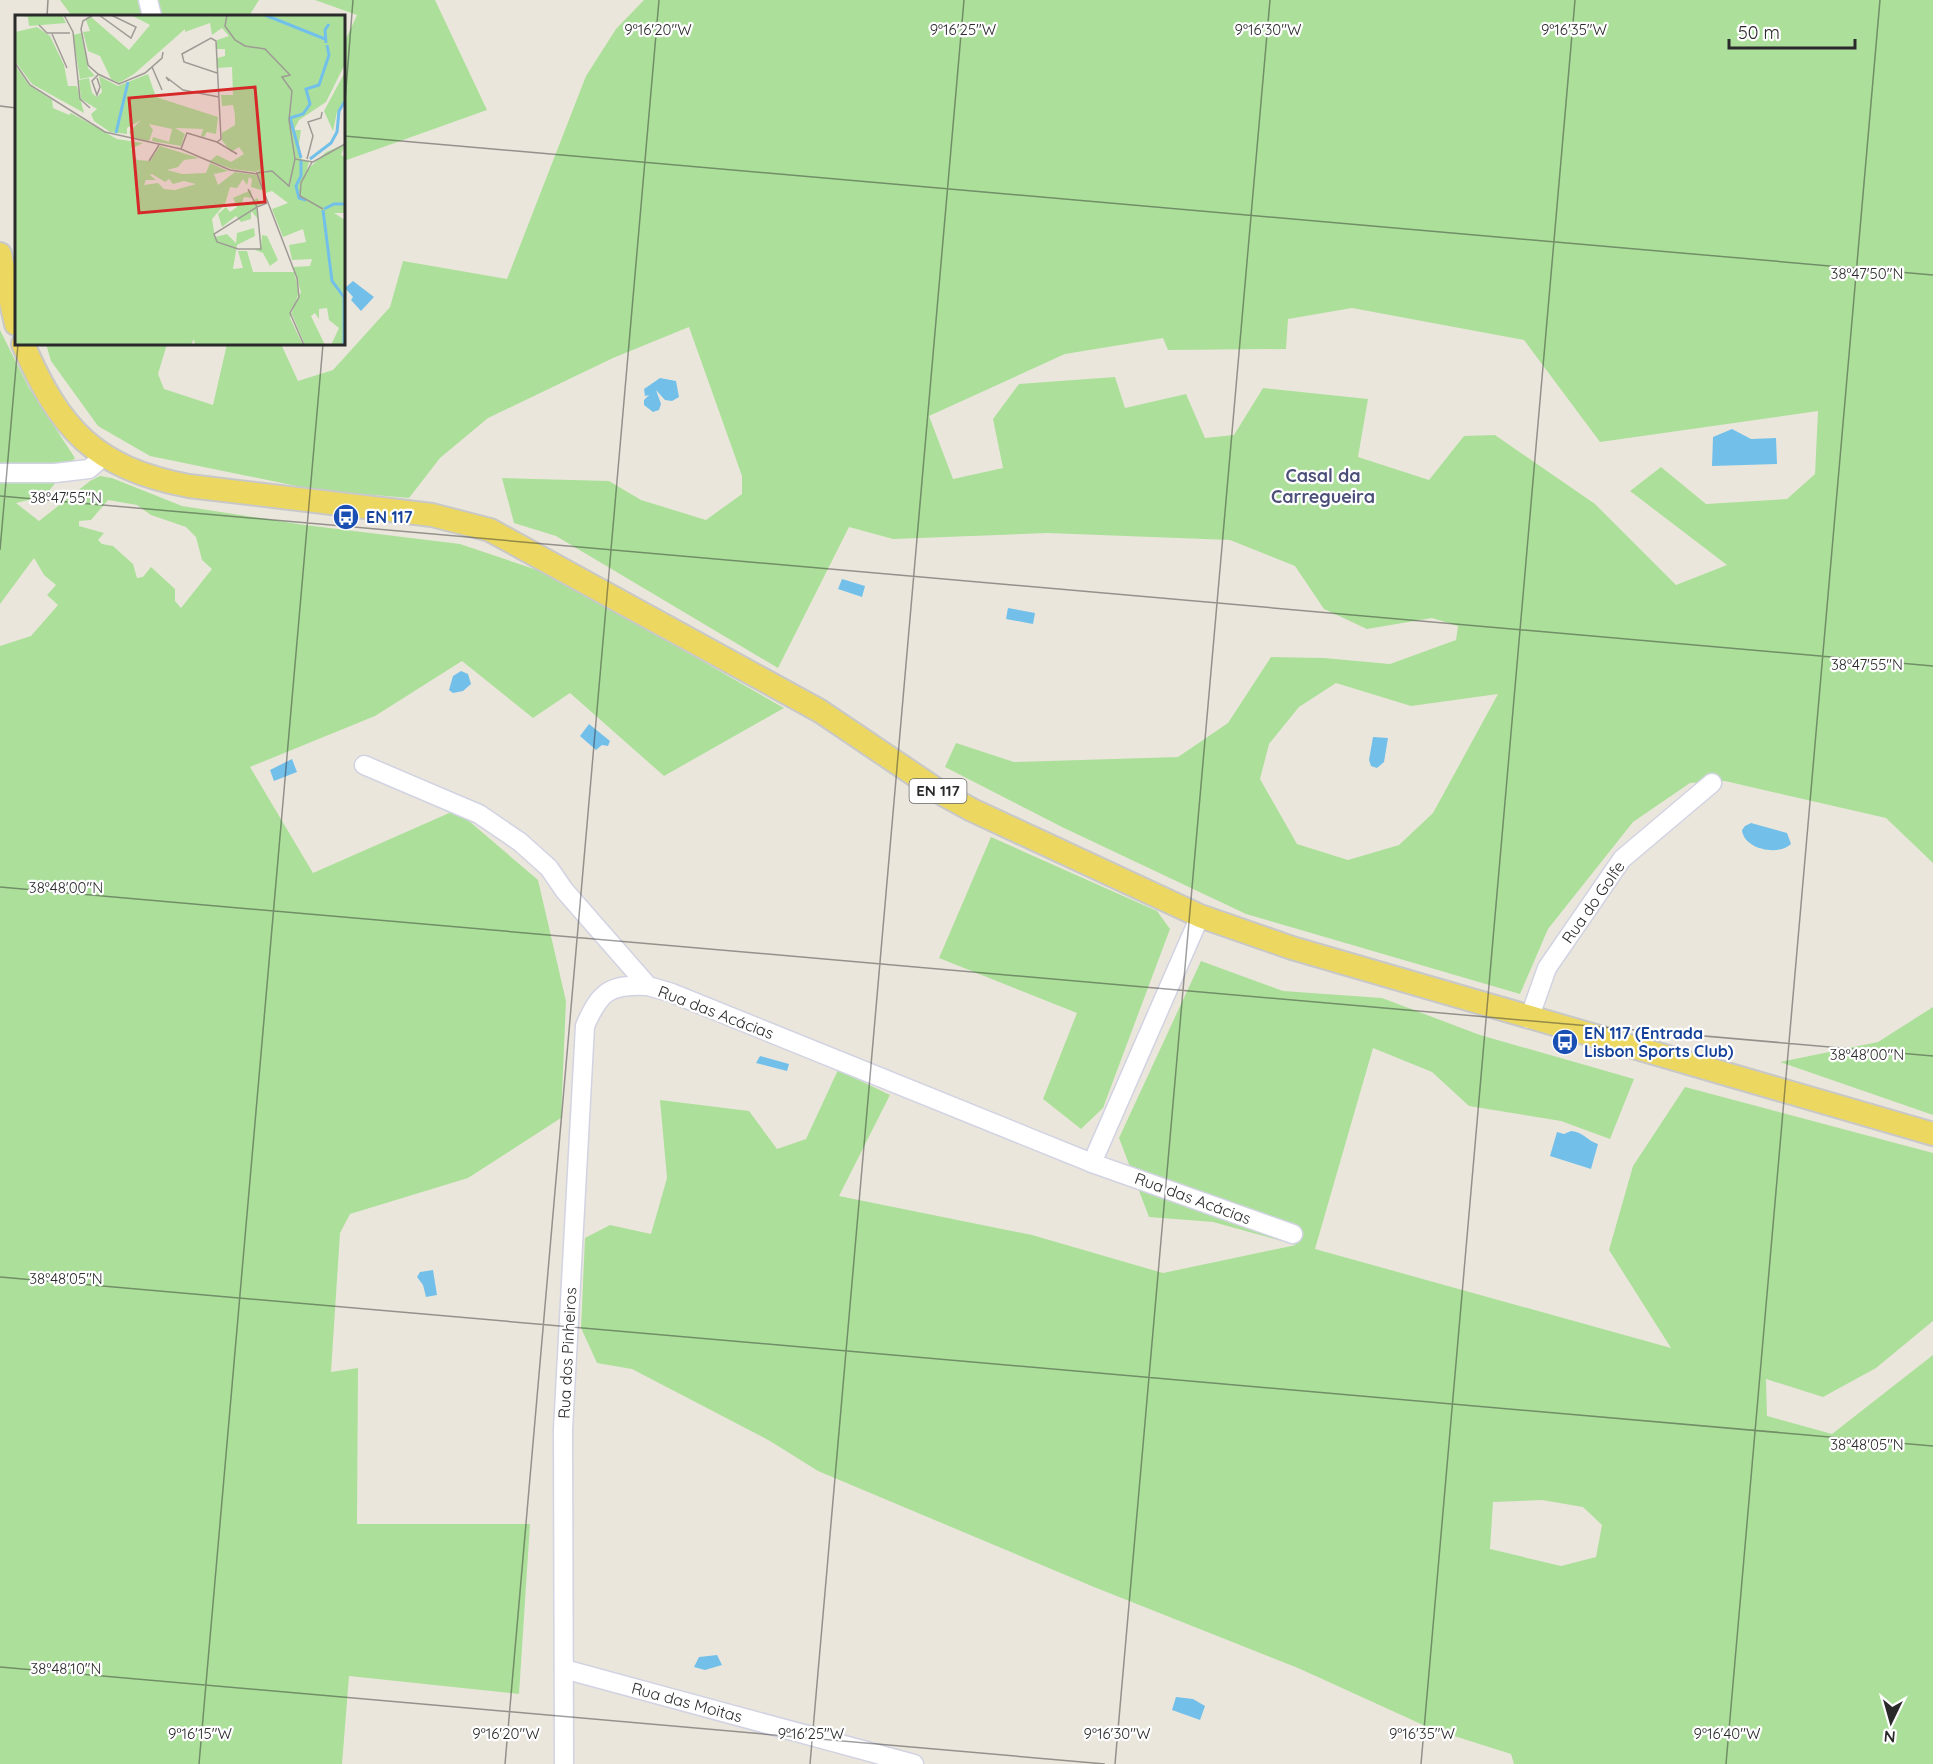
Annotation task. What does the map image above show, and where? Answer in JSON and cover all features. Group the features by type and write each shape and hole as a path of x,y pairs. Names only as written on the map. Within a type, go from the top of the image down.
{"main road":[{"path":"0,254 15,320"},
{"name":"EN 117","path":"24,345 59,410 80,436 103,457 143,475 189,486 432,515 490,530 820,711 943,794 972,810 1200,916 1292,948 1529,1019 1933,1134"}],"street":[{"path":"148,0 152,15"},
{"path":"0,473 56,473 89,469 103,457"},
{"name":"Rua das Acácias","path":"364,765 478,814 520,842 549,868 564,890 648,986 672,993 1092,1163 1293,1234"},
{"name":"Rua do Golfe","path":"1529,1019 1547,968 1622,859 1712,783"},
{"path":"1092,1163 1200,916"},
{"name":"Rua dos Pinheiros","path":"564,1764 563,1429 585,1026 595,1002 608,990 628,985 648,986"},
{"name":"Rua das Moitas","path":"564,1669 914,1764"}],"green space":[{"path":"60,0 259,0 250,15 71,15"},
{"path":"315,0 435,0 487,110 345,161 345,41 357,15"},
{"path":"644,0 1933,0 1933,863 1886,818 1725,781 1690,783 1633,822 1548,929 1520,994 1246,914 1064,828 945,767 956,743 1014,762 1178,757 1228,723 1271,657 1324,658 1390,664 1456,640 1458,626 1432,618 1367,629 1324,609 1295,566 1230,540 1047,533 893,539 849,527 778,668 556,536 514,523 502,478 609,481 641,500 706,520 742,494 742,476 689,327 613,358 488,418 440,458 409,498 316,490 150,456 98,426 51,361 46,345 167,345 158,374 164,389 213,405 227,345 281,345 298,381 333,370 390,307 403,261 507,279 586,76 616,29","holes":["1352,308 1524,340 1600,442 1818,411 1815,474 1787,499 1706,504 1661,467 1630,491 1727,565 1676,585 1595,504 1495,435 1464,436 1429,480 1358,457 1368,399 1263,388 1234,435 1205,438 1186,394 1125,408 1115,377 1019,384 993,419 1003,468 953,479 929,416 1065,354 1163,338 1168,350 1286,349 1288,319","1336,683 1411,706 1498,694 1433,813 1399,845 1348,860 1297,844 1260,779 1269,744 1299,707"]},
{"path":"0,330 29,388 75,458 45,496 16,503 39,521 90,481 100,476 112,478 182,506 305,525 460,544 552,575 784,708 664,776 570,693 533,718 462,661 375,716 250,767 313,873 456,810 538,880 566,1001 561,1118 468,1178 350,1214 340,1233 331,1372 358,1368 357,1524 530,1524 519,1694 349,1676 342,1764 0,1764 0,646 31,636 58,605 47,595 56,585 44,575 34,558 0,604","holes":["108,500 137,505 151,515 186,527 196,537 202,560 212,569 181,608 175,601 175,589 151,567 143,577 137,578 133,564 113,546 102,544 98,540 104,533 79,526 79,521 91,520"]},
{"path":"991,837 1157,911 1170,929 1103,1108 1081,1129 1043,1099 1077,1013 939,958"},
{"path":"1201,961 1283,991 1382,998 1480,1035 1634,1079 1610,1139 1561,1121 1469,1106 1432,1072 1373,1048 1315,1249 1671,1348 1609,1250 1633,1166 1685,1087 1933,1153 1933,1321 1876,1368 1823,1397 1766,1379 1767,1416 1832,1434 1933,1355 1933,1764 1514,1764 1511,1754 1432,1729 1298,1668 1094,1587 818,1471 770,1441 632,1369 597,1363 581,1328 585,1238 610,1225 651,1234 667,1178 660,1100 749,1111 777,1149 806,1139 838,1070 890,1095 839,1196 1032,1235 1163,1273 1296,1245 1213,1222 1149,1217 1119,1138","holes":["1542,1500 1583,1507 1602,1525 1596,1557 1561,1566 1490,1549 1493,1502"]},
{"path":"1933,1007 1933,1115 1780,1062 1878,1042"}],"water":[{"path":"353,281 374,297 361,311 351,300 353,297 345,288"},
{"path":"660,378 676,381 679,397 672,401 665,400 656,390 661,404 659,410 653,412 644,405 644,400 649,395 645,396 644,389"},
{"path":"1732,429 1751,439 1776,438 1777,464 1712,466 1713,437"},
{"path":"842,579 865,586 862,597 838,589"},
{"path":"1008,608 1035,613 1033,624 1006,619"},
{"path":"461,671 468,674 471,684 463,691 453,693 449,690 453,676"},
{"path":"589,724 610,741 608,746 602,745 596,750 580,736"},
{"path":"1373,737 1388,738 1384,762 1377,768 1371,766 1369,760"},
{"path":"292,759 297,772 274,781 270,770"},
{"path":"1751,823 1787,833 1791,844 1779,850 1755,846 1744,837 1742,830"},
{"path":"760,1056 789,1064 787,1071 756,1063"},
{"path":"1571,1131 1598,1144 1591,1169 1550,1156 1557,1132 1564,1134"},
{"path":"433,1270 437,1295 426,1297 423,1285 417,1277 420,1272"},
{"path":"717,1655 722,1665 705,1670 694,1667 699,1657"},
{"path":"1176,1697 1193,1699 1205,1706 1200,1720 1172,1710"}],"place":[{"name":"EN 117","path":"346,517"},
{"name":"EN 117 (Entrada Lisbon Sports Club)","path":"1565,1042"}],"district":[{"name":"Casal da Carregueira","path":"1323,486"}]}
